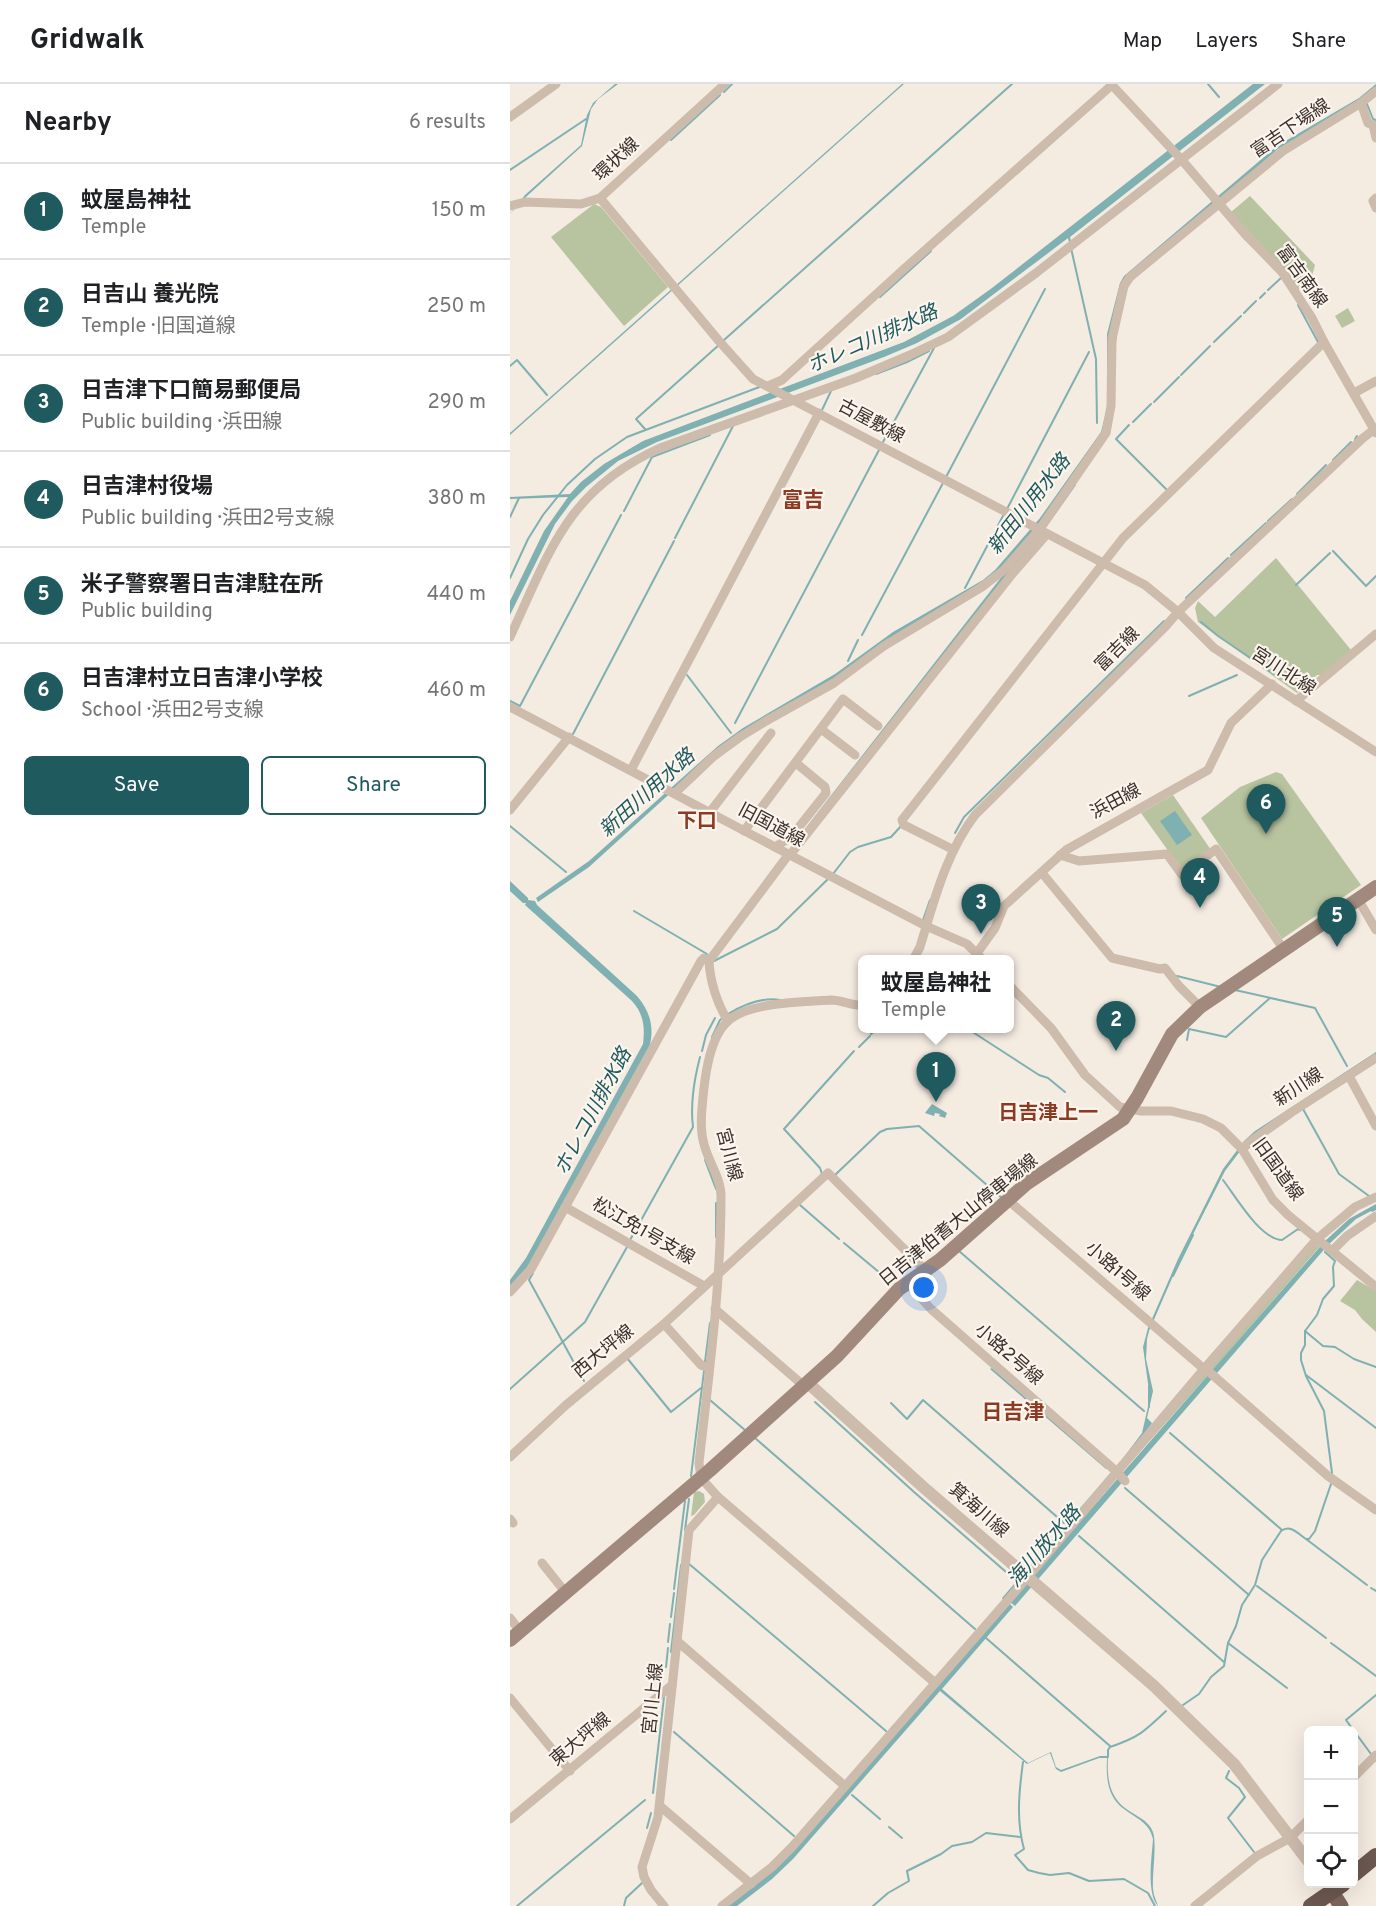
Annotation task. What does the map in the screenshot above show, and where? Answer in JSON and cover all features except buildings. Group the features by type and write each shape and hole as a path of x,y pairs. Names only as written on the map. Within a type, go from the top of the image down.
{"highway":[{"path":"1358,1870 1376,1856"},
{"path":"1311,1906 1336,1891"}],"main road":[{"name":"日吉津伯耆大山停車場線","path":"515,1635 701,1478 806,1384 837,1356 899,1289 926,1271 1026,1184 1123,1119 1172,1034 1200,1007 1376,887"}],"street":[{"path":"510,117 556,84"},
{"name":"環状線","path":"510,206 525,202 581,204 600,198 725,84"},
{"path":"510,637 559,533 595,489 634,460 660,448 888,364 948,337 1020,285 1180,158 1278,84"},
{"path":"771,387 782,380 1111,85"},
{"name":"富吉南線","path":"1111,85 1180,158 1282,273 1312,318 1375,430"},
{"name":"富吉下場線","path":"1043,532 1106,433 1112,406 1112,339 1124,286 1130,277 1283,151 1361,103 1376,91"},
{"path":"1361,103 1368,123 1375,125 1376,138"},
{"name":"古屋敷線","path":"600,198 753,379 1145,585 1178,612"},
{"path":"1376,198 1373,201 1376,208"},
{"path":"952,849 904,825 902,820 1123,538 1324,342"},
{"path":"1354,393 1376,381"},
{"path":"631,770 819,413"},
{"name":"富吉線","path":"926,926 952,849 975,815 1178,612 1375,430"},
{"path":"675,793 714,756 740,737 834,683 884,646 982,587 1004,570 1043,532"},
{"path":"858,1005 831,1000 769,1004 737,1014 728,1021 721,1011 709,973 709,961 789,855 1043,532"},
{"name":"宮川北線","path":"1178,612 1214,648 1376,752"},
{"path":"1296,701 1376,634"},
{"name":"浜田線","path":"981,955 1004,906 1060,855 1083,839 1203,774 1211,765 1231,723 1272,684"},
{"path":"744,831 843,699 878,726"},
{"name":"旧国道線","path":"510,707 789,855 926,926 967,944 979,955"},
{"path":"821,729 855,755"},
{"path":"710,812 771,733"},
{"path":"510,810 569,737"},
{"path":"775,847 791,837 826,793 825,787 796,763"},
{"path":"1060,855 1079,861 1167,854 1182,875 1216,849 1284,950"},
{"path":"1042,873 1113,958 1160,969 1166,968 1179,986 1200,1007"},
{"path":"1358,900 1376,930"},
{"path":"916,955 926,926"},
{"path":"510,1292 531,1269 700,962 704,958 709,961"},
{"path":"1014,990 1052,1028 1085,1074 1120,1107 1130,1110"},
{"name":"宮川線","path":"701,1478 699,1462 719,1273 721,1192 703,1143 702,1110 711,1052 718,1034 728,1021"},
{"name":"新川線","path":"1242,1149 1292,1112 1376,1058"},
{"path":"1349,1076 1376,1126"},
{"name":"旧国道線","path":"1130,1110 1171,1111 1203,1119 1221,1128 1242,1149 1273,1200 1376,1287"},
{"name":"西大坪線","path":"510,1457 573,1398 664,1324 828,1173 926,1271"},
{"path":"722,1906 772,1867 792,1846 934,1682 1120,1476 1206,1369 1325,1245 1355,1207 1376,1197"},
{"name":"小路1号線","path":"1009,1201 1328,1476 1376,1510"},
{"name":"松江免1号支線","path":"565,1207 704,1286"},
{"path":"1325,1245 1347,1236 1376,1216"},
{"name":"小路2号線","path":"908,1284 931,1309 1120,1476"},
{"path":"715,1310 806,1384"},
{"path":"664,1324 701,1365 709,1368"},
{"name":"箕海川線","path":"806,1384 1154,1686 1234,1764 1304,1856"},
{"path":"701,1478 718,1497 934,1682"},
{"name":"宮川上線","path":"664,1906 651,1890 642,1867 660,1806 689,1530 718,1497"},
{"path":"542,1563 566,1593"},
{"path":"510,1618 515,1635"},
{"path":"677,1641 845,1786"},
{"name":"東大坪線","path":"510,1819 672,1685"},
{"path":"510,1698 570,1771"},
{"path":"1358,1772 1376,1755"},
{"path":"660,1806 751,1884"},
{"path":"1195,1906 1257,1856 1290,1838 1304,1824"}],"green space":[{"path":"1250,196 1315,265 1312,276 1298,290 1284,270 1231,212"},
{"path":"594,204 601,207 668,287 624,326 551,237"},
{"path":"1348,308 1355,321 1342,328 1335,316"},
{"path":"1276,558 1351,650 1297,693 1198,622 1195,608 1198,601 1215,617"},
{"path":"1276,772 1282,774 1361,885 1282,939 1201,818 1240,787"},
{"path":"1173,795 1211,850 1182,870 1141,813"},
{"path":"1316,1245 1320,1246 1212,1371 1209,1368"},
{"path":"1357,1280 1376,1291 1376,1332 1355,1310 1340,1301"},
{"path":"1206,1372 1208,1375 1124,1470"},
{"path":"699,1491 704,1494 705,1502 691,1516 694,1492"}],"water":[{"path":"615,84 618,84 598,99 591,109 582,146 510,214 525,195 581,145 587,115 593,103"},
{"path":"904,84 510,435 510,433"},
{"path":"1253,84 1265,84 1070,237 1073,249 1071,250 1068,238 961,319 917,343 884,357 657,442 618,461 572,501 555,524 510,615 510,601 544,531 568,497 510,499 510,497 570,494 604,464 643,441 904,342 953,316"},
{"path":"1376,84 1376,87 1361,100 1278,149 1123,284 1106,429 1039,525 1000,570 836,677 793,702 676,788 589,867 538,902 536,898 589,861 718,746 743,728 835,674 893,632 983,580 995,570 1040,518 1101,432 1107,408 1107,334 1120,283 1124,276 1277,146 1359,98"},
{"path":"1074,484 1076,485 1045,529 790,848"},
{"path":"1175,811 1192,835 1177,845 1160,821"},
{"path":"510,881 528,900 535,901 637,996 650,1020 651,1041 530,1264 510,1289 510,1280 526,1258 643,1044 644,1032 643,1021 632,1001 525,905 526,903 510,891"},
{"path":"1376,1052 1255,1134 1225,1171 1180,1260 1149,1331 1146,1359 1153,1391 1147,1418 1152,1423 1119,1467 1003,1600 1002,1598 1121,1461 1142,1433 1150,1398 1143,1347 1148,1328 1178,1259 1223,1169 1244,1141 1255,1131"},
{"path":"932,1104 947,1113 945,1118 939,1116 940,1114 935,1113 934,1116 925,1113"},
{"path":"1376,1204 1376,1210 1356,1219 1328,1245 1015,1606 1010,1602 1325,1241 1349,1219"},
{"path":"992,1368 1107,1468 990,1369"},
{"path":"1009,1603 1013,1607 942,1689 1028,1763 1051,1752 1056,1767 1061,1770 1100,1756 1108,1756 1108,1777 1115,1797 1125,1808 1145,1821 1153,1832 1155,1844 1153,1889 1158,1906 1154,1900 1151,1884 1153,1839 1151,1833 1138,1818 1124,1809 1114,1799 1107,1779 1107,1758 1099,1758 1061,1772 1056,1769 1050,1753 1027,1764 940,1691 793,1859 772,1879 737,1906 727,1906 768,1875"}],"waterway":[{"path":"724,92 732,84"},
{"path":"724,340 1012,84"},
{"path":"1208,84 1219,97"},
{"path":"671,140 720,95"},
{"path":"1367,104 1373,119 1376,120"},
{"path":"510,170 586,119"},
{"path":"1071,248 1096,359 1097,423"},
{"path":"880,297 931,251"},
{"path":"1268,290 1281,278"},
{"path":"946,477 1045,289"},
{"path":"1260,298 1265,293"},
{"path":"1244,313 1256,301"},
{"path":"1298,305 1318,342"},
{"path":"1214,342 1241,316"},
{"path":"645,429 636,419 720,344"},
{"path":"1181,375 1210,346"},
{"path":"883,442 934,348"},
{"path":"876,374 929,351"},
{"name":"新田川用水路","path":"1007,509 1089,352"},
{"path":"510,366 517,360 547,395"},
{"path":"1154,402 1179,377"},
{"path":"510,578 528,539 543,515 567,485 595,459 627,437 762,386"},
{"path":"822,410 831,391"},
{"path":"1133,422 1151,404"},
{"path":"1129,425 1116,439 1166,489"},
{"path":"675,538 733,426"},
{"path":"624,511 652,457 710,435"},
{"path":"1333,460 1351,442"},
{"path":"735,723 879,450"},
{"path":"1297,494 1326,465"},
{"path":"862,635 943,483"},
{"path":"510,517 519,498"},
{"path":"1268,521 1292,499"},
{"name":"新田川用水路","path":"965,588 1004,514"},
{"path":"510,701 520,706 621,515"},
{"path":"1231,555 1266,523"},
{"path":"573,734 674,541"},
{"path":"1333,551 1366,586 1376,576"},
{"path":"1296,585 1330,553"},
{"path":"1186,598 1228,558"},
{"path":"955,833 964,817 1164,621"},
{"path":"1201,622 1274,674"},
{"path":"848,661 858,640"},
{"path":"687,675 731,733"},
{"path":"1189,696 1237,675"},
{"path":"833,874 850,852 858,847 891,837 902,825"},
{"path":"510,826 566,872"},
{"path":"714,961 777,929 829,878"},
{"path":"923,920 930,900"},
{"path":"634,911 707,954"},
{"path":"1177,976 1221,987"},
{"path":"1235,990 1315,1008 1347,1066"},
{"path":"1187,1040 1189,1029 1226,1037 1270,998"},
{"path":"728,1014 753,1002 780,1000"},
{"path":"712,1037 720,1020 724,1017"},
{"path":"702,1051 706,1035 715,1018"},
{"path":"974,1033 1039,1075 1048,1078 1065,1092"},
{"path":"859,1047 870,1036"},
{"path":"822,1174 820,1168 784,1129 854,1051"},
{"path":"630,1240 693,1127 693,1092 700,1057"},
{"path":"1303,1109 1339,1174 1369,1196"},
{"path":"835,1175 880,1132 887,1129 919,1126 1003,1199"},
{"path":"705,1160 716,1189"},
{"path":"1223,1180 1249,1216 1265,1233 1282,1240 1298,1229 1300,1230"},
{"path":"716,1203 716,1237"},
{"path":"800,1205 839,1239"},
{"path":"1173,1276 1193,1235"},
{"path":"844,1243 892,1283"},
{"path":"510,1389 585,1322 627,1247"},
{"path":"959,1251 1144,1411"},
{"path":"1325,1252 1335,1261 1334,1286 1323,1299 1317,1315 1305,1331 1305,1345 1301,1353 1301,1360 1306,1376 1324,1411 1332,1473"},
{"path":"533,1273 529,1280 584,1381"},
{"path":"705,1362 710,1323"},
{"path":"1305,1331 1323,1346 1335,1347 1354,1359 1376,1367"},
{"path":"627,1358 671,1412 701,1388"},
{"path":"691,1476 704,1371"},
{"path":"1306,1375 1376,1428"},
{"path":"1149,1386 1149,1407"},
{"path":"710,1400 746,1431"},
{"name":"海川放水路","path":"891,1403 907,1419 923,1400 1064,1523"},
{"name":"海川放水路","path":"815,1402 1013,1578"},
{"path":"1170,1433 1282,1530"},
{"path":"755,1438 975,1629"},
{"path":"1183,1705 1199,1694 1211,1677 1224,1666 1228,1643 1242,1605 1255,1585 1262,1560 1281,1531 1291,1529 1309,1539 1315,1531 1331,1484"},
{"path":"1125,1488 1249,1595"},
{"path":"685,1530 689,1499"},
{"path":"674,1589 685,1501"},
{"name":"海川放水路","path":"1079,1536 1224,1662"},
{"path":"1306,1539 1367,1585"},
{"path":"688,1563 886,1731"},
{"path":"671,1652 681,1565"},
{"path":"1257,1586 1326,1638"},
{"path":"1371,1588 1376,1591"},
{"path":"671,1617 674,1593"},
{"path":"668,1642 670,1624"},
{"path":"986,1638 1110,1746"},
{"path":"1228,1643 1287,1688"},
{"path":"1331,1643 1376,1676"},
{"path":"666,1667 668,1648"},
{"path":"1371,1754 1346,1720 1376,1695"},
{"path":"653,1793 664,1697"},
{"path":"1108,1757 1110,1747 1141,1733 1166,1711"},
{"path":"674,1732 794,1836"},
{"path":"1023,1762 1019,1817 1024,1849 1015,1855 1028,1870 1050,1875 1069,1873 1089,1881 1124,1879 1148,1893 1155,1906"},
{"path":"1229,1771 1226,1778 1239,1788 1245,1797 1228,1818 1254,1852"},
{"path":"852,1795 880,1819"},
{"path":"517,1906 645,1800"},
{"path":"647,1828 651,1813"},
{"path":"889,1827 902,1838"},
{"path":"873,1906 888,1893 909,1881 907,1871 952,1846 972,1842 986,1833 1020,1837"},
{"path":"624,1906 626,1898 642,1883"}],"place":[{"name":"日吉津村立日吉津小学校","path":"1266,834"},
{"name":"日吉津村役場","path":"1200,908"},
{"name":"日吉津下口簡易郵便局","path":"981,934"},
{"name":"米子警察署日吉津駐在所","path":"1337,947"},
{"name":"日吉山 養光院","path":"1116,1051"},
{"name":"蚊屋島神社","path":"936,1102"}],"district":[{"name":"富吉","path":"803,501"},
{"name":"下口","path":"697,822"},
{"name":"日吉津上一","path":"1048,1114"},
{"name":"日吉津","path":"1013,1413"}],"water label":[{"name":"ホレコ川排水路","path":"873,340"},
{"name":"ホレコ川排水路","path":"594,1112"}]}
